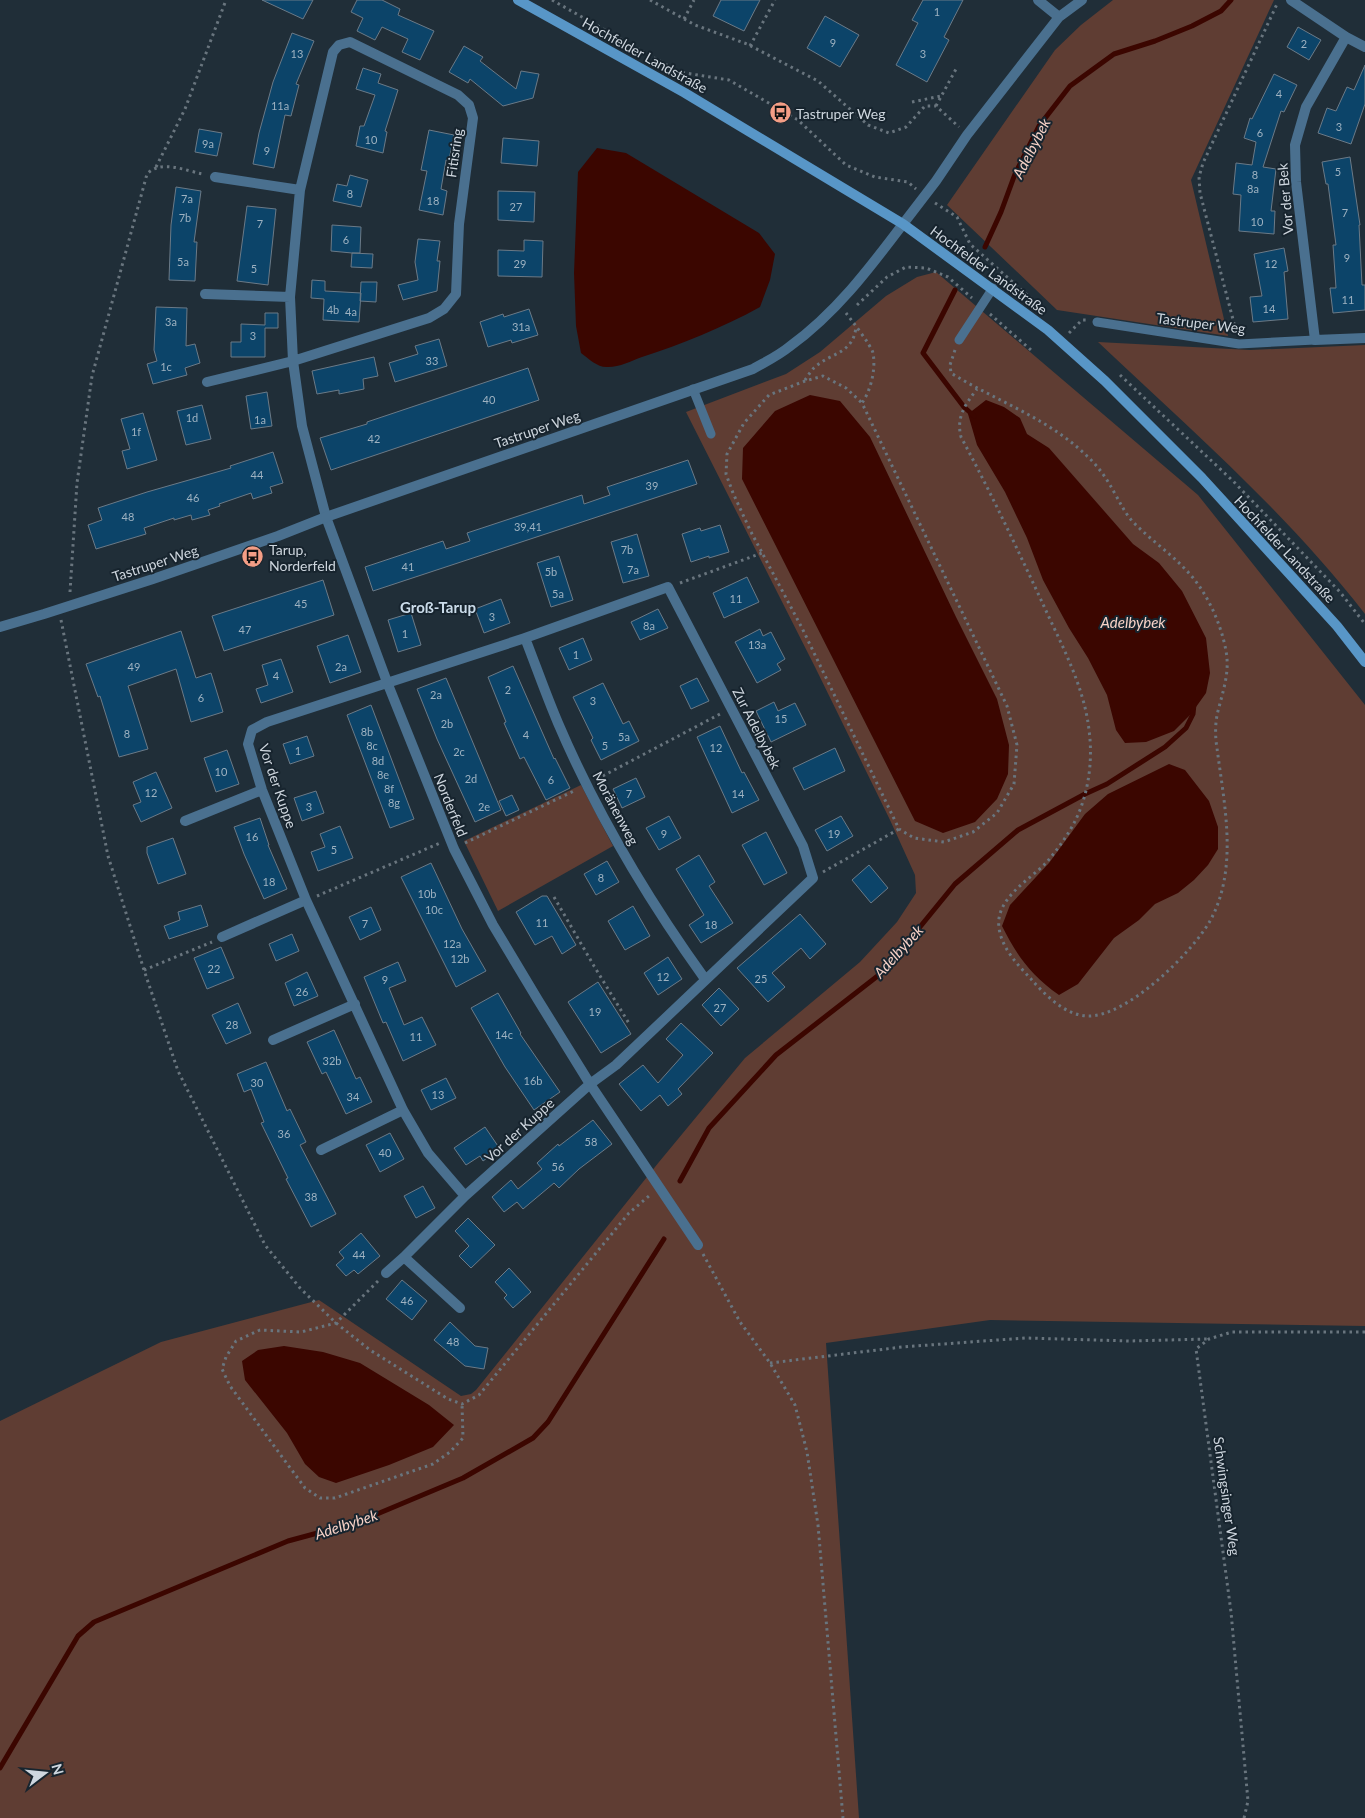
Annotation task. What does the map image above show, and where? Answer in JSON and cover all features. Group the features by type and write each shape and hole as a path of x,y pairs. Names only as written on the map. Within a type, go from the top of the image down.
{"main road":[{"name":"Hochfelder Landstraße","path":"518,0 686,93 903,224 1048,330 1119,395 1202,478 1337,626 1365,662"}],"street":[{"path":"1038,0 1059,17"},
{"name":"Tastruper Weg","path":"0,627 59,610 278,536 753,369 788,349 821,322 866,274 936,181 967,135 1059,17 1082,0"},
{"path":"1291,0 1365,48"},
{"name":"Vor der Bek","path":"1315,340 1296,182 1295,145 1306,107 1346,37"},
{"name":"Fitisring","path":"207,382 293,361 429,318 444,309 456,294 458,224 473,118 470,105 458,95 350,42 339,45 333,52 300,190 290,297 293,361 302,426 326,518"},
{"path":"214,177 300,190"},
{"path":"204,294 290,297"},
{"name":"Tastruper Weg","path":"1315,340 1365,338"},
{"name":"Norderfeld","path":"326,518 387,682 454,849 493,925 538,1000 590,1084 698,1245"},
{"path":"387,682 525,638 668,587"},
{"name":"Zur Adelbybek","path":"668,587 803,846 813,878"},
{"name":"Moränenweg","path":"525,638 558,723 587,784 652,900 705,979"},
{"name":"Vor der Kuppe","path":"387,682 267,722 252,730 248,744 262,790 306,900 403,1110 428,1153 465,1196"},
{"path":"185,821 262,790"},
{"path":"590,1084 616,1065 813,878"},
{"path":"222,938 306,900"},
{"path":"273,1040 354,1004"},
{"name":"Vor der Kuppe","path":"386,1273 465,1196 590,1084"},
{"path":"321,1150 403,1110"},
{"path":"404,1257 460,1308"}],"lane":[{"path":"959,340 993,288"},
{"name":"Tastruper Weg","path":"1097,322 1239,344 1315,340"},
{"path":"693,389 711,434"}],"path":[{"path":"156,168 185,109 226,0"},
{"path":"552,0 679,72 729,80 798,120 846,164 875,177 908,182"},
{"path":"650,0 694,24 750,46 818,81 868,125 889,133 906,126 925,106 936,106 967,135"},
{"path":"684,18 694,0"},
{"path":"750,46 775,0"},
{"path":"1239,344 1200,193 1198,177 1280,0"},
{"path":"936,106 956,69"},
{"path":"912,102 942,96"},
{"path":"73,605 70,589 77,483 92,376 147,174 152,168 164,166 214,177"},
{"path":"847,314 887,277 906,267 926,268 948,277 1031,350"},
{"path":"1069,333 1082,320 1097,322"},
{"path":"804,381 815,367 850,345 855,336 856,327 873,352 873,371 868,393 862,403"},
{"path":"959,340 950,365 951,373 977,389 1004,400 1027,413 1065,438 1085,454 1098,468 1125,514 1138,528 1186,570 1202,590 1217,621 1226,652 1226,679 1217,713 1216,740 1228,837 1224,878 1219,898 1211,920 1196,942 1180,959 1136,997 1101,1015 1084,1016 1069,1011 1049,998 1009,953 998,925 1002,910 1009,897 1046,862 1076,819 1088,784 1091,756 1089,727 1083,698 1060,640 962,437 959,427 960,416 977,389"},
{"path":"823,376 846,388 862,403 874,426 887,459 1007,706 1017,745 1014,784 996,813 973,832 944,842 914,838 899,829 802,628 733,493 726,474 727,454 744,423 769,395 804,381 823,376"},
{"path":"668,587 762,552"},
{"path":"59,610 108,856 178,1071 265,1245 300,1288 336,1323 370,1350 448,1399 462,1404 480,1395 629,1213 660,1188"},
{"path":"454,849 587,784 732,708"},
{"path":"813,878 899,829"},
{"path":"306,900 450,838"},
{"path":"554,897 630,1024"},
{"path":"144,970 222,938"},
{"path":"698,1245 740,1322 770,1363 794,1405 807,1452 818,1525 843,1818"},
{"path":"386,1273 336,1323 300,1332 260,1330 236,1341 226,1357 222,1369 230,1386 305,1488 320,1498 335,1498 433,1464 450,1452 463,1438 462,1404"},
{"path":"770,1363 902,1347 1025,1338 1129,1341 1209,1339 1232,1332 1365,1332"},
{"name":"Schwingsinger Weg","path":"1209,1339 1196,1349 1231,1612 1248,1801 1244,1818"}],"shaded area":[{"path":"1113,0 1274,0 1191,180 1228,336 1057,310 947,205 1055,50 1081,25"},
{"path":"936,272 1198,495 1365,705 1365,1326 990,1320 826,1343 859,1818 0,1818 0,1421 161,1342 319,1300 461,1396 471,1394 745,1058 860,962 897,922 916,893 915,875 890,820 686,412 786,374 820,352 886,296 917,277"},
{"path":"1098,342 1250,350 1365,345 1365,614 1335,577 1270,506"},
{"path":"581,785 613,846 498,911 464,841"}],"water":[{"path":"597,148 626,153 759,233 775,254 770,280 760,307 702,335 625,364 604,367 594,363 581,353 576,326 574,273 578,172"},
{"path":"810,395 840,401 870,437 997,699 1009,745 1008,774 997,799 975,822 943,833 915,821 742,479 743,448 775,411"},
{"name":"Adelbybek","path":"986,400 1004,407 1020,418 1027,434 1049,448 1133,544 1159,563 1182,591 1206,638 1210,673 1206,693 1191,714 1174,731 1146,742 1125,743 1116,730 1107,695 1043,580 1027,538 1005,492 977,445 968,414"},
{"path":"1169,764 1185,770 1209,801 1218,827 1218,849 1208,865 1194,880 1178,893 1155,904 1139,920 1114,938 1078,984 1059,995 1040,980 1019,956 1002,926 1010,905 1049,863 1085,814 1108,794"},
{"path":"284,1346 323,1352 360,1363 429,1405 454,1425 433,1447 389,1465 336,1483 319,1477 305,1464 287,1433 245,1380 242,1361 258,1350"}],"building":[{"path":"262,0 313,0 303,19"},
{"path":"357,0 382,0 400,9 398,15 434,31 420,60 402,52 408,39 382,27 375,40 357,31 363,18 351,12"},
{"path":"721,0 760,0 744,31 713,16"},
{"path":"923,0 963,0 944,37 949,40 927,82 896,65 918,23 912,20"},
{"path":"825,16 859,35 840,67 807,48"},
{"path":"1298,27 1321,40 1309,60 1287,47"},
{"path":"292,33 314,41 296,84 299,85 291,116 285,115 274,168 253,164 259,133 273,82"},
{"path":"464,46 483,57 480,61 516,89 521,71 539,74 533,98 503,106 470,79 468,83 449,72"},
{"path":"1365,65 1365,104 1351,144 1318,133 1327,108 1336,111 1347,87 1354,90"},
{"path":"363,68 381,74 378,83 398,90 385,131 387,132 383,153 356,146 360,126 364,126 375,95 356,89"},
{"path":"1274,74 1297,85 1284,112 1281,111 1263,167 1276,169 1271,211 1275,211 1274,234 1239,231 1241,195 1233,194 1236,163 1252,165 1256,142 1244,138 1250,118 1252,119"},
{"path":"199,129 222,133 217,156 195,152"},
{"path":"429,130 454,135 449,160 446,160 441,189 447,191 443,215 419,210 427,171 421,170"},
{"path":"503,138 539,141 537,166 501,163"},
{"path":"1350,157 1360,225 1362,285 1365,285 1365,310 1333,313 1330,288 1336,288 1333,245 1336,245 1328,184 1326,184 1322,162"},
{"path":"350,175 368,180 361,207 333,201 337,184 347,186"},
{"path":"176,187 201,191 194,242 197,242 195,281 169,280 171,225"},
{"path":"498,191 535,192 534,222 498,220"},
{"path":"247,206 276,209 268,285 237,281"},
{"path":"332,225 361,227 360,253 331,251"},
{"path":"418,239 440,241 437,261 440,261 437,291 403,300 398,285 418,280 415,262"},
{"path":"524,240 543,241 542,277 498,276 498,250 524,251"},
{"path":"1284,248 1288,271 1284,272 1288,319 1253,322 1250,297 1262,296 1254,254"},
{"path":"352,253 373,254 372,268 351,267"},
{"path":"312,280 325,281 325,291 361,293 359,322 323,320 324,299 311,298"},
{"path":"361,282 377,282 376,302 360,301"},
{"path":"156,307 187,308 186,346 195,344 200,363 185,368 187,375 153,384 147,364 157,361 154,350"},
{"path":"529,309 538,335 512,343 511,340 488,347 480,322 503,314 504,317"},
{"path":"265,313 278,313 278,328 265,328 265,357 231,357 231,342 241,342 241,324 265,325"},
{"path":"439,339 447,366 395,382 389,363 418,354 415,346"},
{"path":"374,357 378,376 363,379 364,389 339,394 339,390 317,394 312,371"},
{"path":"528,368 539,400 331,470 320,438 367,424 367,422"},
{"path":"267,392 272,426 251,429 246,396"},
{"path":"202,405 211,439 186,445 177,411"},
{"path":"143,413 157,460 127,469 122,451 130,449 121,419"},
{"path":"273,452 283,483 270,487 272,493 253,499 251,493 219,504 220,506 208,510 210,515 192,520 191,515 174,520 174,518 144,528 146,534 96,549 88,525 102,520 98,508 231,468 230,466"},
{"path":"688,460 697,484 373,591 365,567 443,541 446,549 470,541 467,533 582,495 584,504 610,495 607,487"},
{"path":"720,525 729,552 691,562 682,534 700,528 701,531"},
{"path":"637,534 649,576 623,583 611,542"},
{"path":"559,556 573,600 551,607 537,563"},
{"path":"747,577 759,602 724,618 713,593"},
{"path":"323,580 334,615 224,651 212,616"},
{"path":"501,599 510,623 484,633 475,609"},
{"path":"658,609 668,628 640,640 631,622"},
{"path":"411,613 421,645 398,652 388,620"},
{"path":"760,629 763,636 771,632 785,659 777,664 781,670 757,683 735,642"},
{"path":"181,631 196,678 211,673 223,712 191,722 176,669 128,686 148,749 119,757 100,696 98,697 86,664"},
{"path":"348,635 361,672 330,683 317,646"},
{"path":"583,638 592,660 569,670 559,648"},
{"path":"281,659 293,692 261,703 256,689 268,685 262,665"},
{"path":"513,666 554,759 570,788 546,800 524,757 520,759 504,723 506,722 488,677"},
{"path":"446,678 501,810 475,822 437,739 417,689"},
{"path":"697,678 709,701 691,709 680,686"},
{"path":"603,683 623,724 629,721 639,741 601,760 591,740 593,738 573,697"},
{"path":"774,702 778,711 795,703 806,725 771,742 756,711"},
{"path":"371,705 414,819 390,828 347,715"},
{"path":"720,726 742,773 744,772 759,800 732,813 697,737"},
{"path":"307,736 314,756 290,764 283,744"},
{"path":"835,748 845,771 804,790 793,768"},
{"path":"227,750 239,784 216,792 204,758"},
{"path":"156,772 172,808 141,822 133,805 141,802 133,782"},
{"path":"636,778 645,797 622,808 613,789"},
{"path":"316,791 324,813 302,821 294,798"},
{"path":"512,795 519,810 506,816 499,801"},
{"path":"669,816 681,838 659,850 646,828"},
{"path":"841,816 853,836 827,851 815,830"},
{"path":"260,818 268,845 287,889 264,899 234,827"},
{"path":"340,826 353,858 318,871 311,852 325,847 320,834"},
{"path":"766,832 787,873 764,885 742,845"},
{"path":"173,838 186,874 158,884 147,853 147,847"},
{"path":"699,855 715,882 709,886 733,923 701,943 689,925 704,915 676,869"},
{"path":"607,861 619,882 596,895 584,874"},
{"path":"431,863 462,929 486,971 456,987 401,877"},
{"path":"869,865 888,888 871,903 852,880"},
{"path":"542,896 547,896 576,945 562,954 552,936 535,945 516,912"},
{"path":"201,905 208,926 169,939 164,926 180,920 178,912"},
{"path":"633,906 650,936 625,950 608,921"},
{"path":"371,907 381,930 360,940 349,917"},
{"path":"800,914 826,944 810,959 801,948 772,973 785,987 768,1002 737,968"},
{"path":"292,934 299,951 276,961 269,944"},
{"path":"221,947 234,978 207,989 194,958"},
{"path":"668,957 682,979 658,995 644,973"},
{"path":"398,962 406,981 389,988 404,1025 422,1017 436,1045 403,1061 386,1022 383,1023 364,977"},
{"path":"307,972 318,996 294,1006 285,983"},
{"path":"598,982 631,1034 601,1053 568,1002"},
{"path":"719,988 739,1009 721,1026 702,1005"},
{"path":"498,993 520,1034 560,1092 534,1110 505,1067 471,1008"},
{"path":"238,1003 251,1033 226,1044 212,1015"},
{"path":"681,1023 713,1053 678,1089 682,1094 668,1106 660,1095 641,1111 619,1084 643,1065 658,1083 683,1055 666,1039"},
{"path":"334,1030 356,1079 360,1077 372,1102 346,1114 326,1072 322,1074 307,1042"},
{"path":"266,1062 287,1111 290,1109 306,1142 300,1145 336,1214 311,1227 286,1179 288,1178 261,1123 264,1122 251,1089 244,1092 237,1074"},
{"path":"446,1078 456,1098 431,1110 421,1090"},
{"path":"593,1120 612,1144 579,1169 559,1188 554,1183 523,1209 517,1202 504,1212 492,1197 511,1180 518,1189 542,1169 537,1163 558,1144 559,1146"},
{"path":"485,1127 500,1149 483,1161 480,1156 466,1165 454,1148"},
{"path":"390,1133 404,1159 380,1172 366,1145"},
{"path":"423,1186 435,1208 416,1218 404,1196"},
{"path":"468,1218 495,1245 471,1268 459,1256 469,1246 455,1231"},
{"path":"361,1233 380,1256 358,1274 354,1270 346,1276 336,1265 344,1258 339,1252"},
{"path":"509,1268 531,1292 513,1308 504,1298 507,1295 495,1282"},
{"path":"402,1280 427,1301 412,1320 386,1299"},
{"path":"450,1322 475,1346 488,1348 484,1369 465,1366 434,1340"}],"waterway":[{"name":"Adelbybek","path":"985,247 1015,174 1039,126 1070,86 1114,54 1155,41 1192,26 1221,11 1231,0"},
{"name":"Adelbybek","path":"955,290 923,353 964,407 974,416"},
{"name":"Adelbybek","path":"680,1181 709,1128 776,1055 884,971 955,884 1018,830 1107,784 1165,747 1186,728 1193,714 1194,704"},
{"name":"Adelbybek","path":"0,1768 78,1636 94,1622 288,1541 358,1522 463,1478 533,1438 548,1422 664,1239"}],"place":[{"name":"Tastruper Weg","path":"780,113"},
{"name":"Tarup, Norderfeld","path":"253,557"}],"district":[{"name":"Groß-Tarup","path":"438,607"}]}
